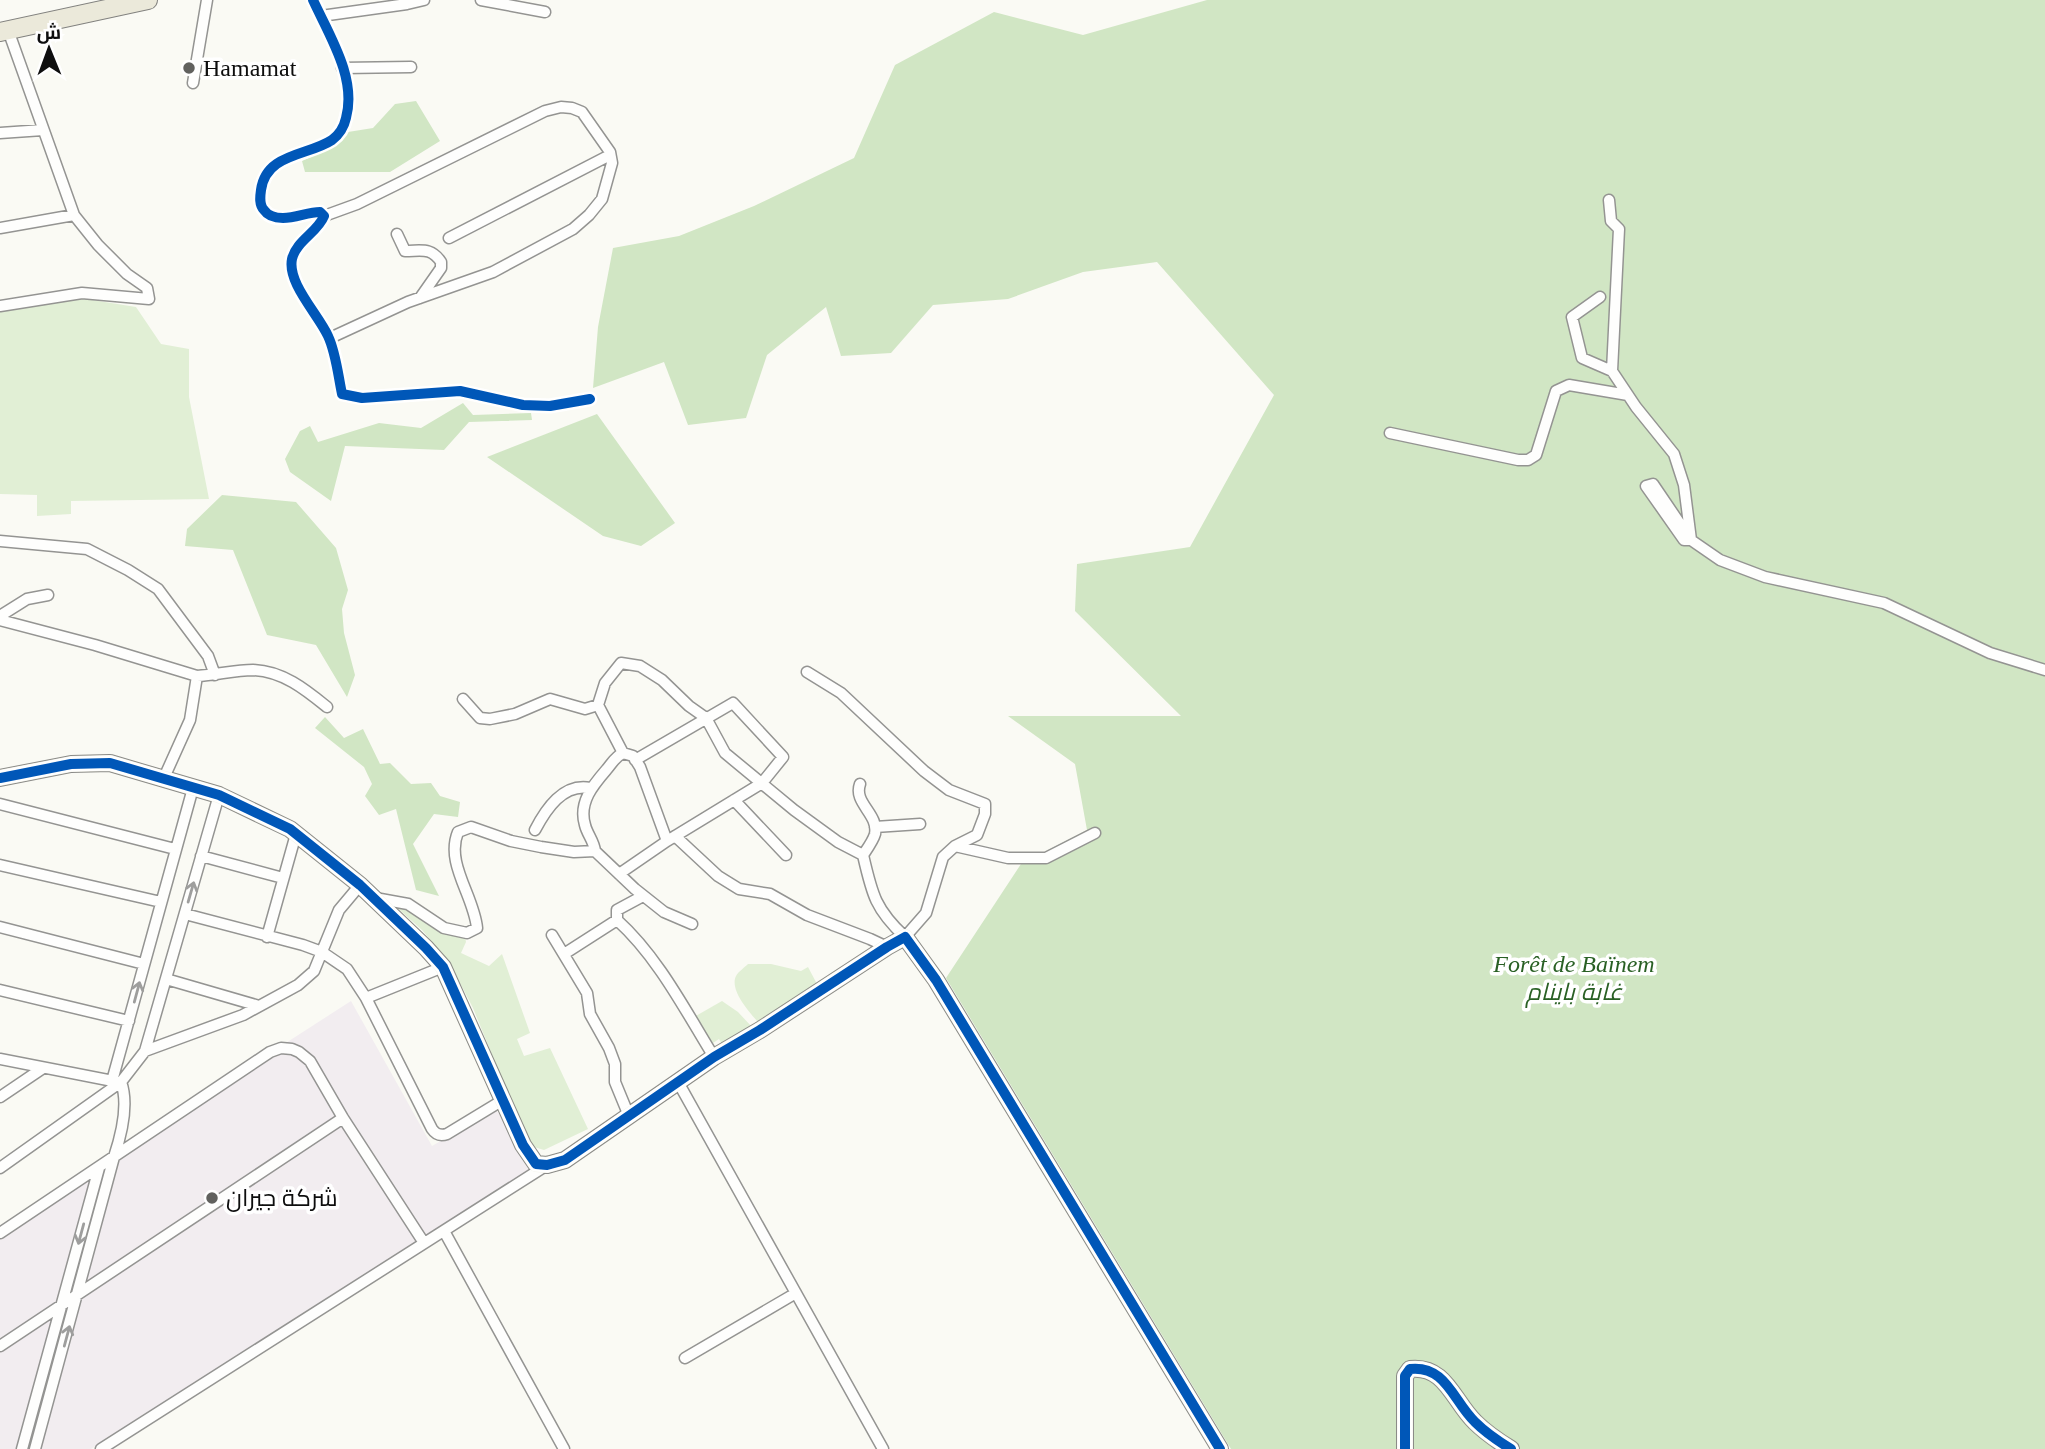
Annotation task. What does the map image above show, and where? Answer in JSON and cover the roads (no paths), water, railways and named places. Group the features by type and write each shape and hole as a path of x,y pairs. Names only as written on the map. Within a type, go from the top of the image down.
{"main road":[{"path":"4,31 148,0"}],"street":[{"path":"193,83 207,0"},
{"path":"313,0 347,82 349,102 346,118 340,132 331,141 280,160 262,183 260,194 261,206 272,216 284,218 308,212 320,212 324,216"},
{"path":"321,16 424,0"},
{"path":"481,0 545,12"},
{"path":"0,306 82,293 149,299 148,288 127,274 74,215 4,31"},
{"path":"342,68 411,67"},
{"path":"330,338 419,298 493,272 573,229 589,215 603,199 612,163 610,155 582,112 572,108 561,107 545,111 357,204 324,216 292,258 293,278 330,338 342,394 362,398 460,391 523,405 550,405 590,399"},
{"path":"0,134 43,130"},
{"path":"449,238 610,155"},
{"path":"1609,200 1611,221 1619,229 1612,371"},
{"path":"0,228 74,215"},
{"path":"397,234 405,251 430,251 435,253 441,262 438,273 419,298"},
{"path":"1600,296 1572,317 1582,358 1612,371 1674,454 1684,485 1691,540"},
{"path":"1390,433 1528,460 1536,455 1556,391 1569,385 1628,395"},
{"path":"1691,540 1684,540 1646,486 1653,484 1691,540 1720,560 1765,577 1884,604 1990,653 2045,670"},
{"path":"0,541 87,549 128,570 158,589 208,656 215,675"},
{"path":"0,618 27,599 48,595"},
{"path":"0,618 197,676 253,670 271,674 298,684 327,707"},
{"path":"623,753 598,705 605,683 621,663 640,666 662,680 706,718 725,753 794,810 838,842 863,855"},
{"path":"101,1449 547,1166 565,1160 714,1057 905,937 926,913 943,858 955,846 977,835 985,814 985,804 940,784 841,693 807,671"},
{"path":"163,780 190,720 197,676"},
{"path":"463,699 480,718 490,719 515,714 550,699 585,709 598,705"},
{"path":"619,874 671,838 762,783 783,757 733,703 635,760"},
{"path":"692,924 664,912 619,874 595,851 584,825 590,788 617,756 623,753 633,756 640,767 671,838 718,876 739,889 770,894 807,915 887,947"},
{"path":"0,778 71,764 110,763 219,795 296,834 360,885 443,967 523,1145 536,1164 547,1166"},
{"path":"860,784 860,798 874,821 875,834 863,855 875,902 936,980 1220,1449"},
{"path":"535,830 547,809 564,793 579,786 590,788"},
{"path":"117,1082 129,1021 193,788"},
{"path":"0,1168 117,1082 145,1051 219,795"},
{"path":"734,800 786,855"},
{"path":"0,804 175,849"},
{"path":"874,827 919,824"},
{"path":"372,897 408,904 444,928 467,933 477,928 475,913 455,858 453,843 458,832 471,827 511,841 541,847 574,852 595,851"},
{"path":"955,846 1009,858 1046,858 1095,833"},
{"path":"267,937 296,834"},
{"path":"201,856 283,878"},
{"path":"0,865 161,902"},
{"path":"145,1051 243,1015 298,985 314,971 339,910 360,885"},
{"path":"643,896 617,910 617,920 636,937 714,1057"},
{"path":"184,914 303,945 322,952 347,969 366,998 435,1133 447,1134 503,1100"},
{"path":"564,954 617,920"},
{"path":"0,927 144,964"},
{"path":"552,935 587,993 590,1014 609,1048 615,1064 615,1082 629,1115"},
{"path":"366,998 443,967"},
{"path":"166,979 258,1006"},
{"path":"0,990 129,1021"},
{"path":"0,1233 270,1052 281,1048 299,1052 310,1061 343,1118 424,1243"},
{"path":"0,1059 117,1082 124,1090 122,1135 75,1296 36,1449"},
{"path":"0,1097 43,1068"},
{"path":"678,1082 883,1449"},
{"path":"0,1346 343,1118"},
{"path":"22,1449 99,1168"},
{"path":"444,1231 564,1449"},
{"path":"67,1285 75,1296"},
{"path":"685,1358 796,1293"},
{"path":"45,1364 56,1376"},
{"path":"1405,1449 1405,1376 1410,1369 1423,1368 1441,1377 1474,1421 1511,1449"}],"place":[{"name":"Hamamat","path":"189,68"},
{"name":"شركة جيران","path":"212,1198"}],"park label":[{"name":"Forêt de Baïnem غابة باينام","path":"1574,978"}]}
